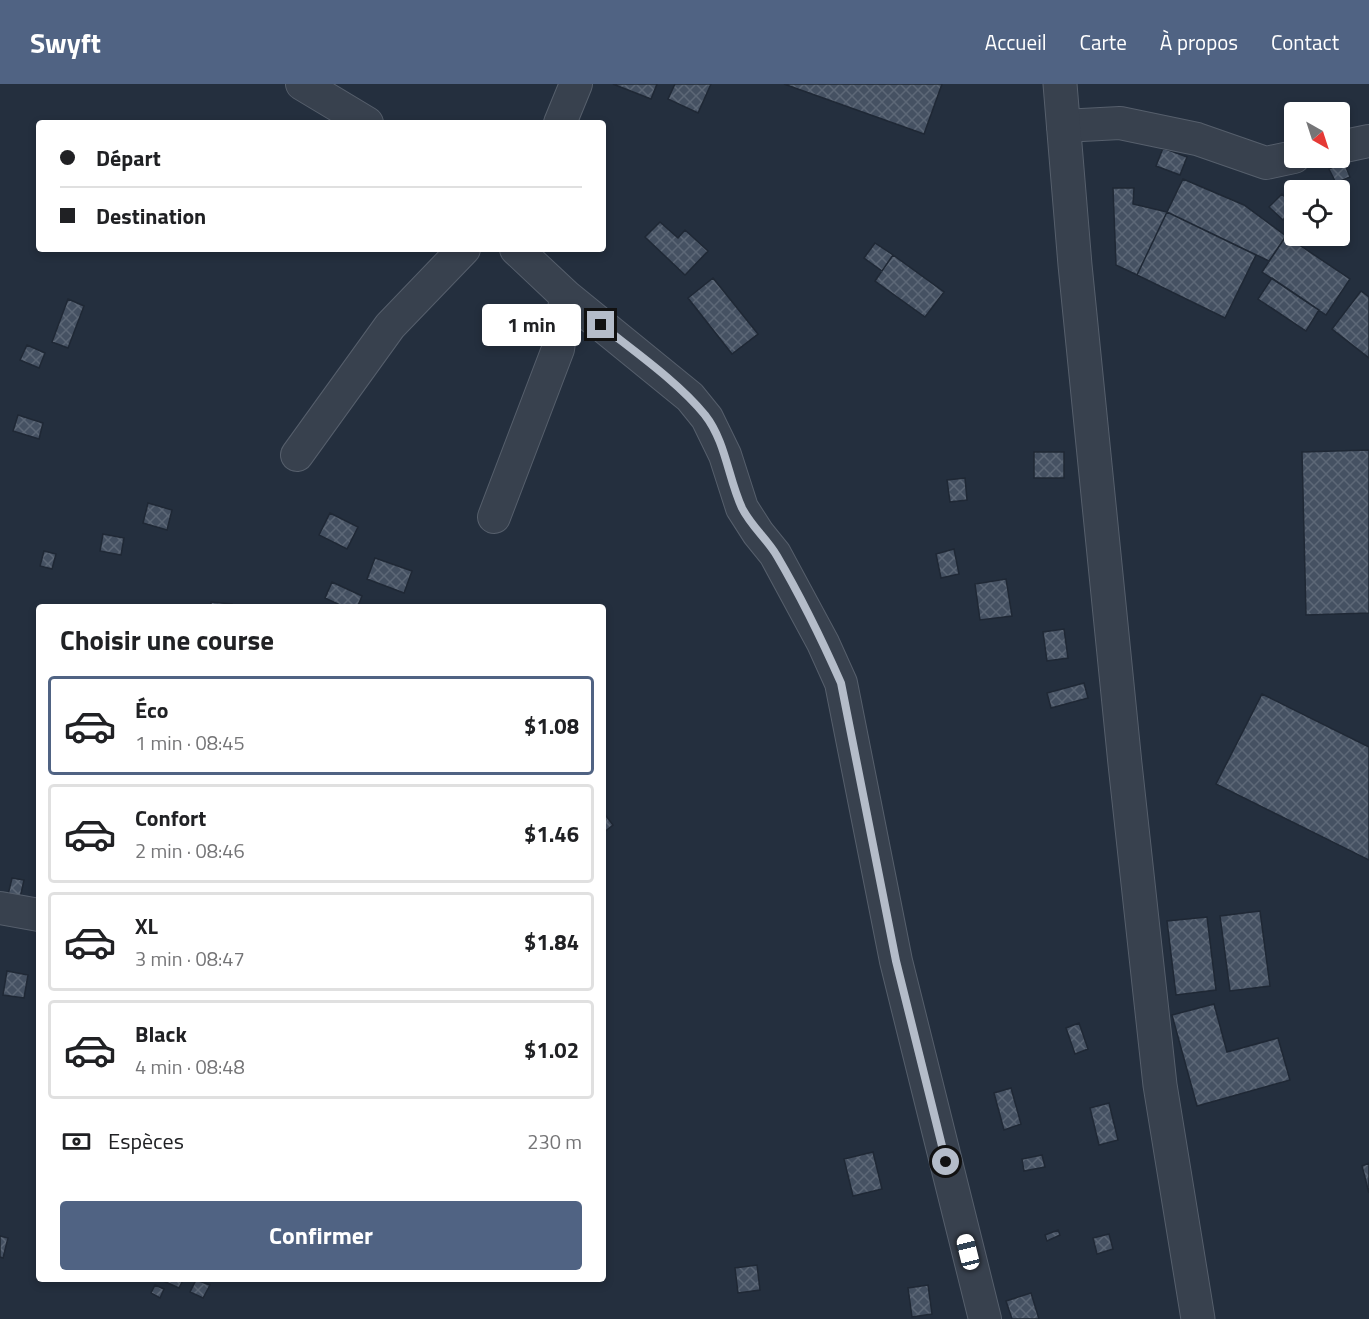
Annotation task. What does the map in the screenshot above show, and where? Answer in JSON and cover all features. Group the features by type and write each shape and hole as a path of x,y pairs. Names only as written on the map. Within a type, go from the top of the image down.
{"street":[{"path":"302,84 362,120"},
{"path":"561,120 576,84"},
{"path":"1060,84 1075,265 1160,1085 1198,1319"},
{"path":"1063,126 1119,123 1197,139 1266,163 1284,159"},
{"path":"1350,145 1369,141"},
{"path":"297,455 390,326 461,252"},
{"path":"519,252 566,296 690,397 707,418 725,455 742,508 775,554 823,643 841,683 896,961 985,1319"},
{"path":"494,517 558,349 566,296"},
{"path":"0,909 36,915"}],"building":[{"path":"613,84 657,84 651,99"},
{"path":"675,84 711,84 698,113 668,99"},
{"path":"784,84 942,84 924,134"},
{"path":"1163,148 1187,157 1180,175 1156,166"},
{"path":"1346,168 1350,177 1334,180 1329,169"},
{"path":"1183,179 1244,205 1284,235 1284,239 1269,261 1167,212"},
{"path":"1113,188 1134,188 1133,204 1167,212 1137,275 1116,265"},
{"path":"1282,194 1284,196 1284,219 1283,220 1269,207"},
{"path":"1167,212 1256,255 1225,318 1137,275"},
{"path":"660,222 678,238 685,230 708,251 685,275 645,237"},
{"path":"1284,239 1284,246 1301,246 1350,279 1326,315 1262,272"},
{"path":"875,243 893,255 882,271 864,258"},
{"path":"893,255 944,292 925,317 875,281"},
{"path":"713,278 758,334 732,354 688,298"},
{"path":"1272,278 1319,310 1306,331 1258,299"},
{"path":"1361,291 1369,297 1369,358 1332,329"},
{"path":"68,299 84,306 68,348 52,342"},
{"path":"27,345 45,353 39,368 20,360"},
{"path":"18,415 43,423 39,439 13,431"},
{"path":"1369,450 1369,613 1306,615 1302,452"},
{"path":"1034,452 1064,452 1064,478 1034,478"},
{"path":"965,478 967,500 950,502 947,480"},
{"path":"148,503 172,510 167,530 143,523"},
{"path":"330,513 358,527 347,549 319,535"},
{"path":"103,534 124,538 121,555 100,551"},
{"path":"954,549 959,574 941,578 936,554"},
{"path":"44,551 56,554 52,569 40,566"},
{"path":"375,558 412,571 404,593 367,579"},
{"path":"1006,579 1012,616 980,620 975,584"},
{"path":"332,582 362,596 359,604 338,604 325,598"},
{"path":"1064,629 1068,658 1047,661 1043,632"},
{"path":"1084,683 1088,698 1051,708 1047,693"},
{"path":"1262,694 1369,747 1369,860 1216,784"},
{"path":"606,816 613,825 606,831"},
{"path":"12,878 24,880 20,898 8,895"},
{"path":"1260,911 1270,986 1230,991 1220,916"},
{"path":"1207,917 1216,990 1176,995 1167,921"},
{"path":"7,971 28,975 24,998 3,995"},
{"path":"1214,1004 1227,1052 1278,1038 1290,1080 1197,1106 1172,1015"},
{"path":"1079,1023 1088,1049 1075,1054 1066,1028"},
{"path":"1011,1088 1021,1124 1004,1130 994,1093"},
{"path":"1109,1103 1118,1140 1099,1145 1090,1108"},
{"path":"873,1152 882,1189 853,1196 844,1159"},
{"path":"1042,1155 1045,1167 1024,1171 1022,1159"},
{"path":"1369,1163 1369,1193 1362,1166"},
{"path":"1058,1230 1060,1235 1047,1241 1045,1235"},
{"path":"1109,1234 1113,1249 1097,1254 1093,1238"},
{"path":"0,1236 8,1238 3,1258 0,1257"},
{"path":"757,1265 760,1290 738,1293 735,1268"},
{"path":"166,1282 182,1282 179,1288"},
{"path":"195,1282 210,1285 203,1298 190,1292"},
{"path":"155,1285 164,1289 160,1298 151,1293"},
{"path":"928,1285 932,1314 912,1317 908,1288"},
{"path":"1031,1293 1039,1319 1012,1319 1006,1301"}],"route":[{"path":"601,325 690,397 707,418 725,455 742,508 775,554 823,643 841,683 896,961 946,1162"}]}
